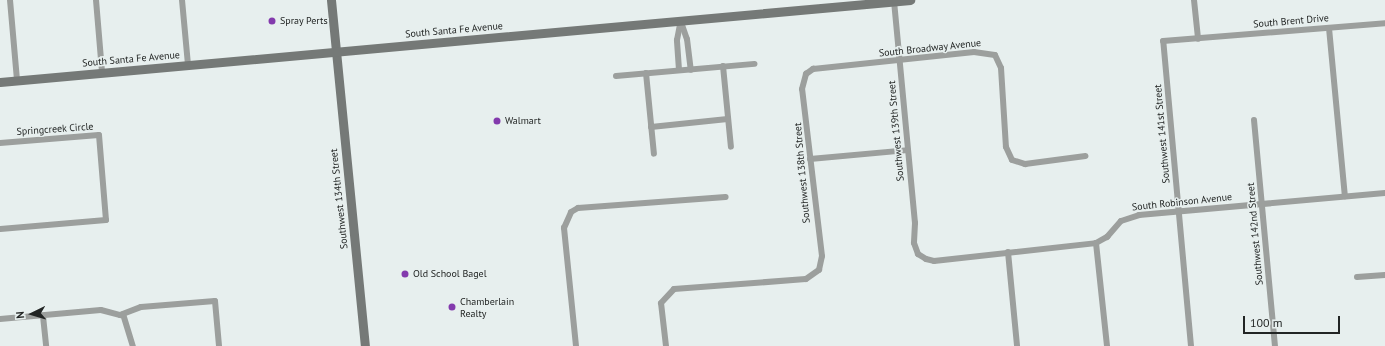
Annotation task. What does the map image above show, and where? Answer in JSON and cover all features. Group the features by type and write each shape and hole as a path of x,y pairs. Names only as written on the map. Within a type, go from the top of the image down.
{"main road":[{"name":"Southwest 134th Street","path":"331,0 365,346"},
{"name":"South Santa Fe Avenue","path":"0,82 336,51 681,22 910,0"}],"street":[{"path":"10,0 17,80"},
{"path":"96,0 102,72"},
{"path":"182,0 188,65"},
{"path":"1194,0 1198,39"},
{"name":"Southwest 139th Street","path":"894,1 908,150 914,243 921,256 934,260 1008,252"},
{"path":"681,22 687,40 691,70"},
{"path":"679,70 677,40 681,22"},
{"name":"South Brent Drive","path":"1163,41 1385,23"},
{"path":"1329,28 1345,196"},
{"name":"Southwest 141st Street","path":"1163,41 1191,346"},
{"name":"South Broadway Avenue","path":"806,74 819,68 899,61 974,52 994,55 1001,68 1006,148 1012,160 1025,164 1085,156"},
{"path":"616,76 754,64"},
{"path":"723,66 731,147"},
{"path":"646,73 654,154"},
{"name":"Southwest 138th Street","path":"666,346 661,311 666,295 680,288 806,279 819,270 822,256 802,89 806,74"},
{"path":"651,127 728,119"},
{"name":"Southwest 142nd Street","path":"1254,120 1275,346"},
{"name":"Springcreek Circle","path":"0,143 99,135 106,220 0,229"},
{"path":"810,159 908,150"},
{"name":"South Robinson Avenue","path":"1096,243 1107,237 1121,221 1131,216 1385,193"},
{"path":"576,346 564,228 568,215 578,208 726,197"},
{"path":"1017,346 1008,252 1096,243 1107,346"},
{"path":"1357,277 1385,275"},
{"path":"0,319 101,310 124,314 141,307 215,301 219,346"},
{"path":"124,314 132,346"},
{"path":"44,316 46,346"}],"place":[{"name":"Spray Perts","path":"272,21"},
{"name":"Walmart","path":"497,121"},
{"name":"Old School Bagel","path":"405,274"},
{"name":"Chamberlain Realty","path":"452,307"}]}
